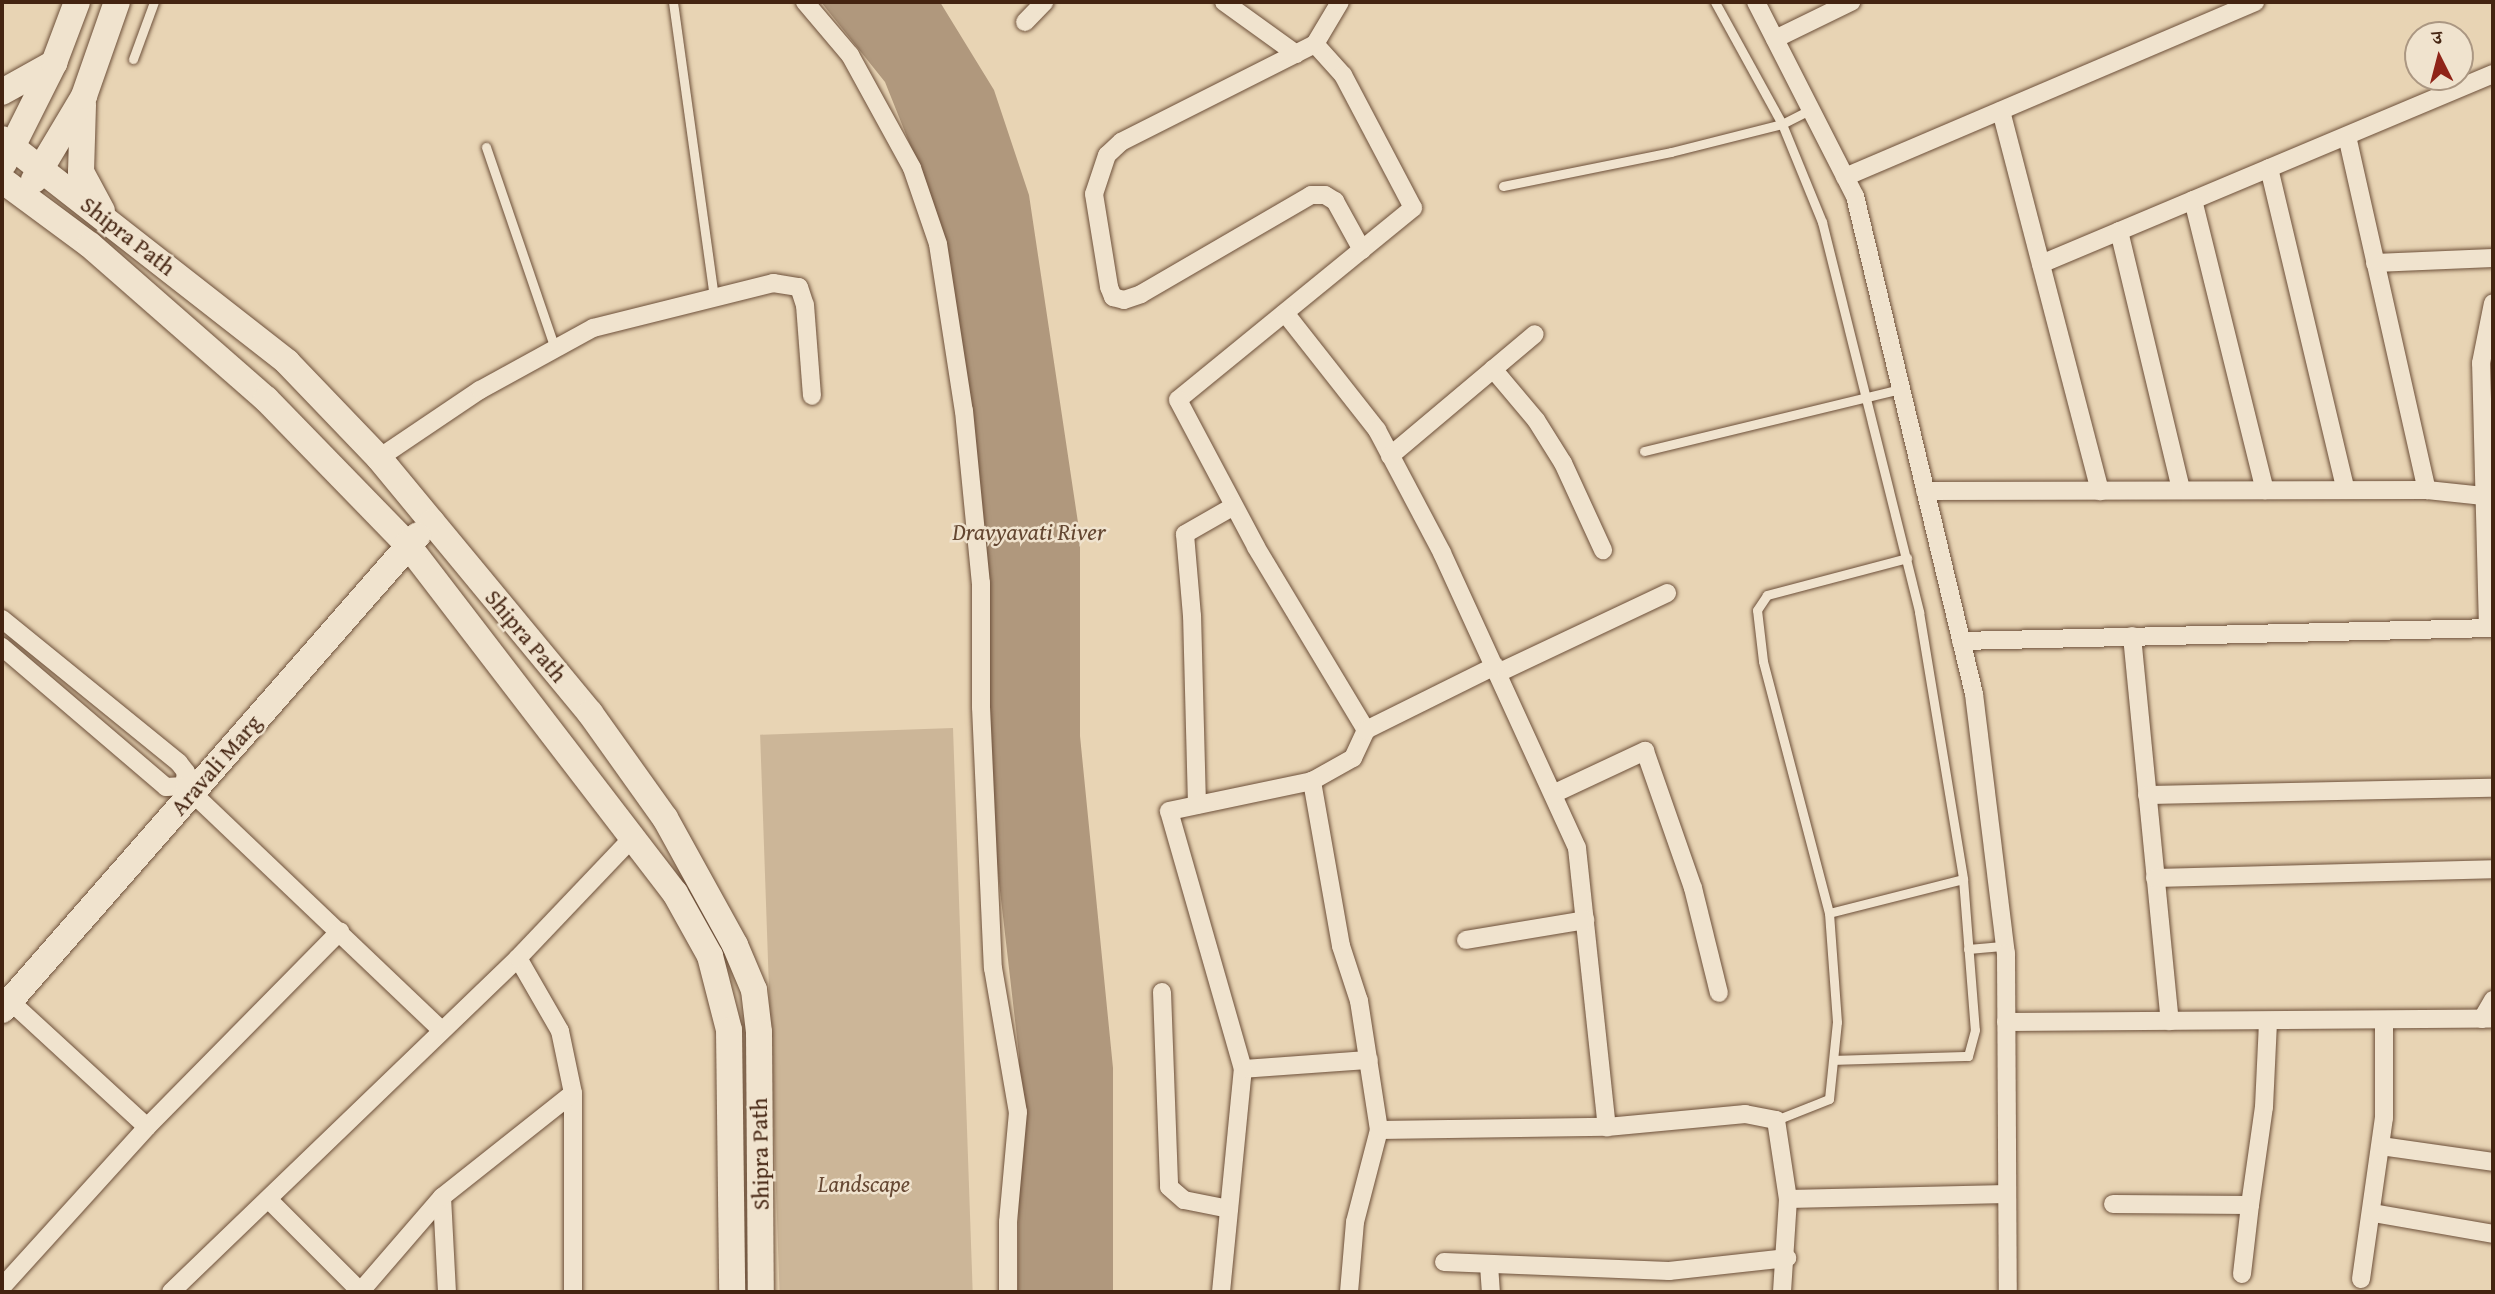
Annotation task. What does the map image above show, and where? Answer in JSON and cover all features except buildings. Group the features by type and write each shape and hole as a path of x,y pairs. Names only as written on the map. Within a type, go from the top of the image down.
{"street":[{"path":"6,151 54,63 77,2"},
{"path":"26,195 84,96 117,2"},
{"path":"804,2 850,55 912,168 942,270 964,411 981,583 981,707 993,968 1018,1112 1008,1222 1008,1292"},
{"path":"1025,22 1044,2"},
{"path":"1224,2 1296,54"},
{"path":"1340,2 1315,44 1121,142 1107,155 1094,194 1109,286 1113,297 1124,300 1141,294 1311,195 1325,195 1335,201 1362,250"},
{"path":"1756,2 1855,197 1974,694 2005,946 2008,1290"},
{"path":"1775,39 1851,2"},
{"path":"1845,177 2001,111 2233,6 2255,2"},
{"path":"1315,44 1343,75 1413,208 1178,400 1234,506 1366,730"},
{"path":"2,92 54,63"},
{"path":"2041,264 2493,75"},
{"path":"84,96 81,172 108,222"},
{"path":"2001,111 2100,491"},
{"path":"2347,136 2427,490"},
{"name":"Shipra Path","path":"6,151 41,167 287,362 379,458 590,713 643,786 672,830 735,945 754,990 759,1032 761,1292"},
{"path":"2269,168 2346,490"},
{"name":"Shipra Path","path":"2,180 26,195 265,399 407,544 634,836 675,893 710,957 724,996 729,1030 732,1292"},
{"path":"2193,201 2265,490"},
{"path":"2119,231 2181,490"},
{"path":"2375,263 2493,258"},
{"path":"379,458 554,346 593,328 714,296 773,284 799,287 806,305 812,396"},
{"path":"1961,641 2490,628 2481,363 2493,303"},
{"path":"1285,313 1377,430 1497,669 1577,848 1607,1127"},
{"path":"1390,456 1535,334"},
{"path":"1493,369 1536,419 1563,463 1604,550"},
{"path":"1925,491 2427,490 2484,496"},
{"path":"1197,805 1192,616 1185,534 1234,506"},
{"name":"Aravali Marg","path":"6,1006 188,789 407,544 432,522"},
{"path":"1221,1292 1243,1069 1169,811 1312,781 1353,758 1366,730 1667,593"},
{"path":"2,619 179,764 186,772 188,789 441,1030"},
{"path":"2132,636 2170,1021"},
{"path":"2,647 166,788 188,789"},
{"path":"1553,794 1645,751 1693,888 1719,993"},
{"path":"1312,781 1341,946 1359,1001 1379,1129 1355,1222 1349,1292"},
{"path":"2147,795 2493,788"},
{"path":"171,1292 518,958 634,836"},
{"path":"2155,878 2493,869"},
{"path":"1466,940 1585,920"},
{"path":"2,1287 147,1126 340,931"},
{"path":"518,958 560,1031 573,1093 573,1292"},
{"path":"1162,992 1169,1187 1184,1200 1229,1209"},
{"path":"2006,1022 2488,1019 2493,1000"},
{"path":"6,1006 147,1126"},
{"path":"2361,1279 2381,1146 2384,1020"},
{"path":"2242,1274 2264,1107 2268,1021"},
{"path":"1243,1069 1369,1060"},
{"path":"269,1200 360,1292 442,1197 573,1093"},
{"path":"1379,1129 1607,1127 1745,1114 1776,1120 1788,1199 1787,1258 1782,1292"},
{"path":"2381,1146 2493,1161"},
{"path":"1788,1199 2007,1195"},
{"path":"442,1197 447,1292"},
{"path":"2113,1204 2250,1205"},
{"path":"2373,1213 2493,1234"},
{"path":"1444,1262 1669,1271 1787,1258"},
{"path":"1489,1265 1491,1292"}],"lane":[{"path":"133,59 154,2"},
{"path":"673,2 714,296"},
{"path":"1715,2 1782,124 1822,222 1907,558 1963,879 1975,1030 1968,1056 1835,1060"},
{"path":"1503,186 1610,166 1782,124 1811,109"},
{"path":"486,147 554,346"},
{"path":"1644,451 1901,389"},
{"path":"1776,1120 1829,1100 1837,1022 1829,913 1763,661 1756,610 1767,595 1907,558"},
{"path":"1829,913 1963,879"},
{"path":"1968,949 2005,946"}],"green space":[{"name":"Landscape","path":"953,728 973,1292 780,1292 760,735"}],"water":[{"name":"Dravyavati River","path":"821,2 940,2 994,90 1029,195 1080,536 1080,736 1113,1068 1113,1292 1018,1292 1019,1055 989,795 979,534 933,202 885,82"}]}
